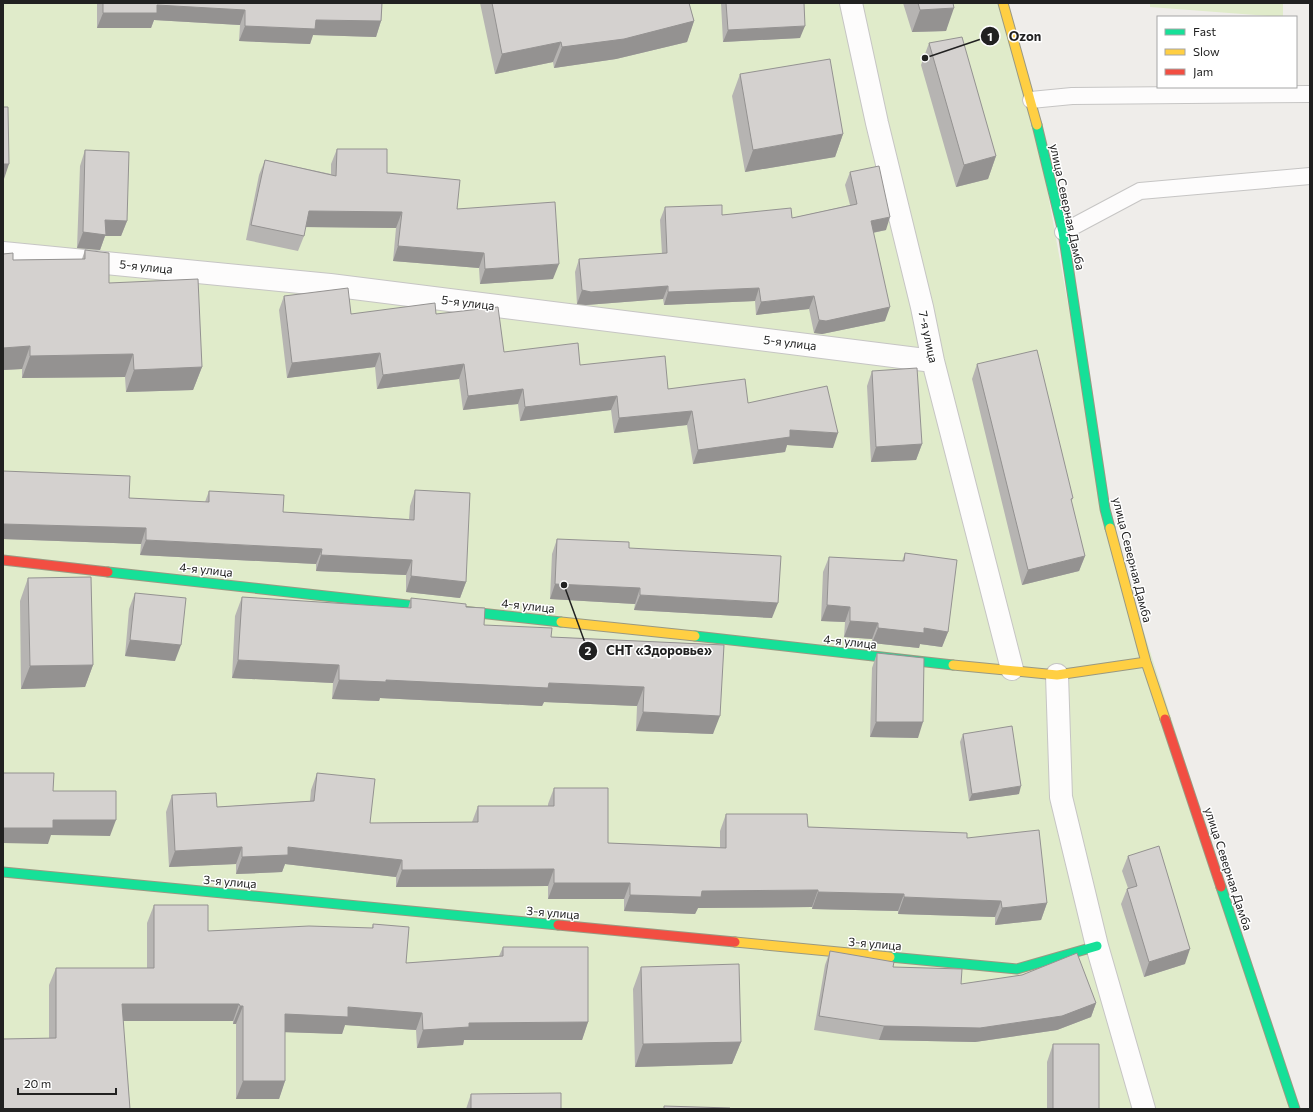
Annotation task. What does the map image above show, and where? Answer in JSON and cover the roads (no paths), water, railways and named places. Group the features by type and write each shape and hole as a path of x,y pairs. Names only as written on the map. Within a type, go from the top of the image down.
{"street":[{"name":"7-я улица","path":"852,3 877,123 922,307 933,361 1012,669"},
{"name":"улица Северная Дамба","path":"1003,3 1031,100 1063,232 1105,509 1146,662 1295,1109"},
{"name":"5-я улица","path":"3,253 330,285 933,361"},
{"name":"4-я улица","path":"3,560 1057,675 1146,662"},
{"path":"1057,675 1062,797 1097,946 1144,1109"},
{"name":"3-я улица","path":"3,872 1017,970 1097,946"}],"lane":[{"path":"1031,100 1072,96 1310,94"},
{"path":"1063,232 1140,191 1310,176"}],"place":[{"name":"Ozon","path":"925,58"},
{"name":"СНТ «Здоровье»","path":"564,585"}]}
